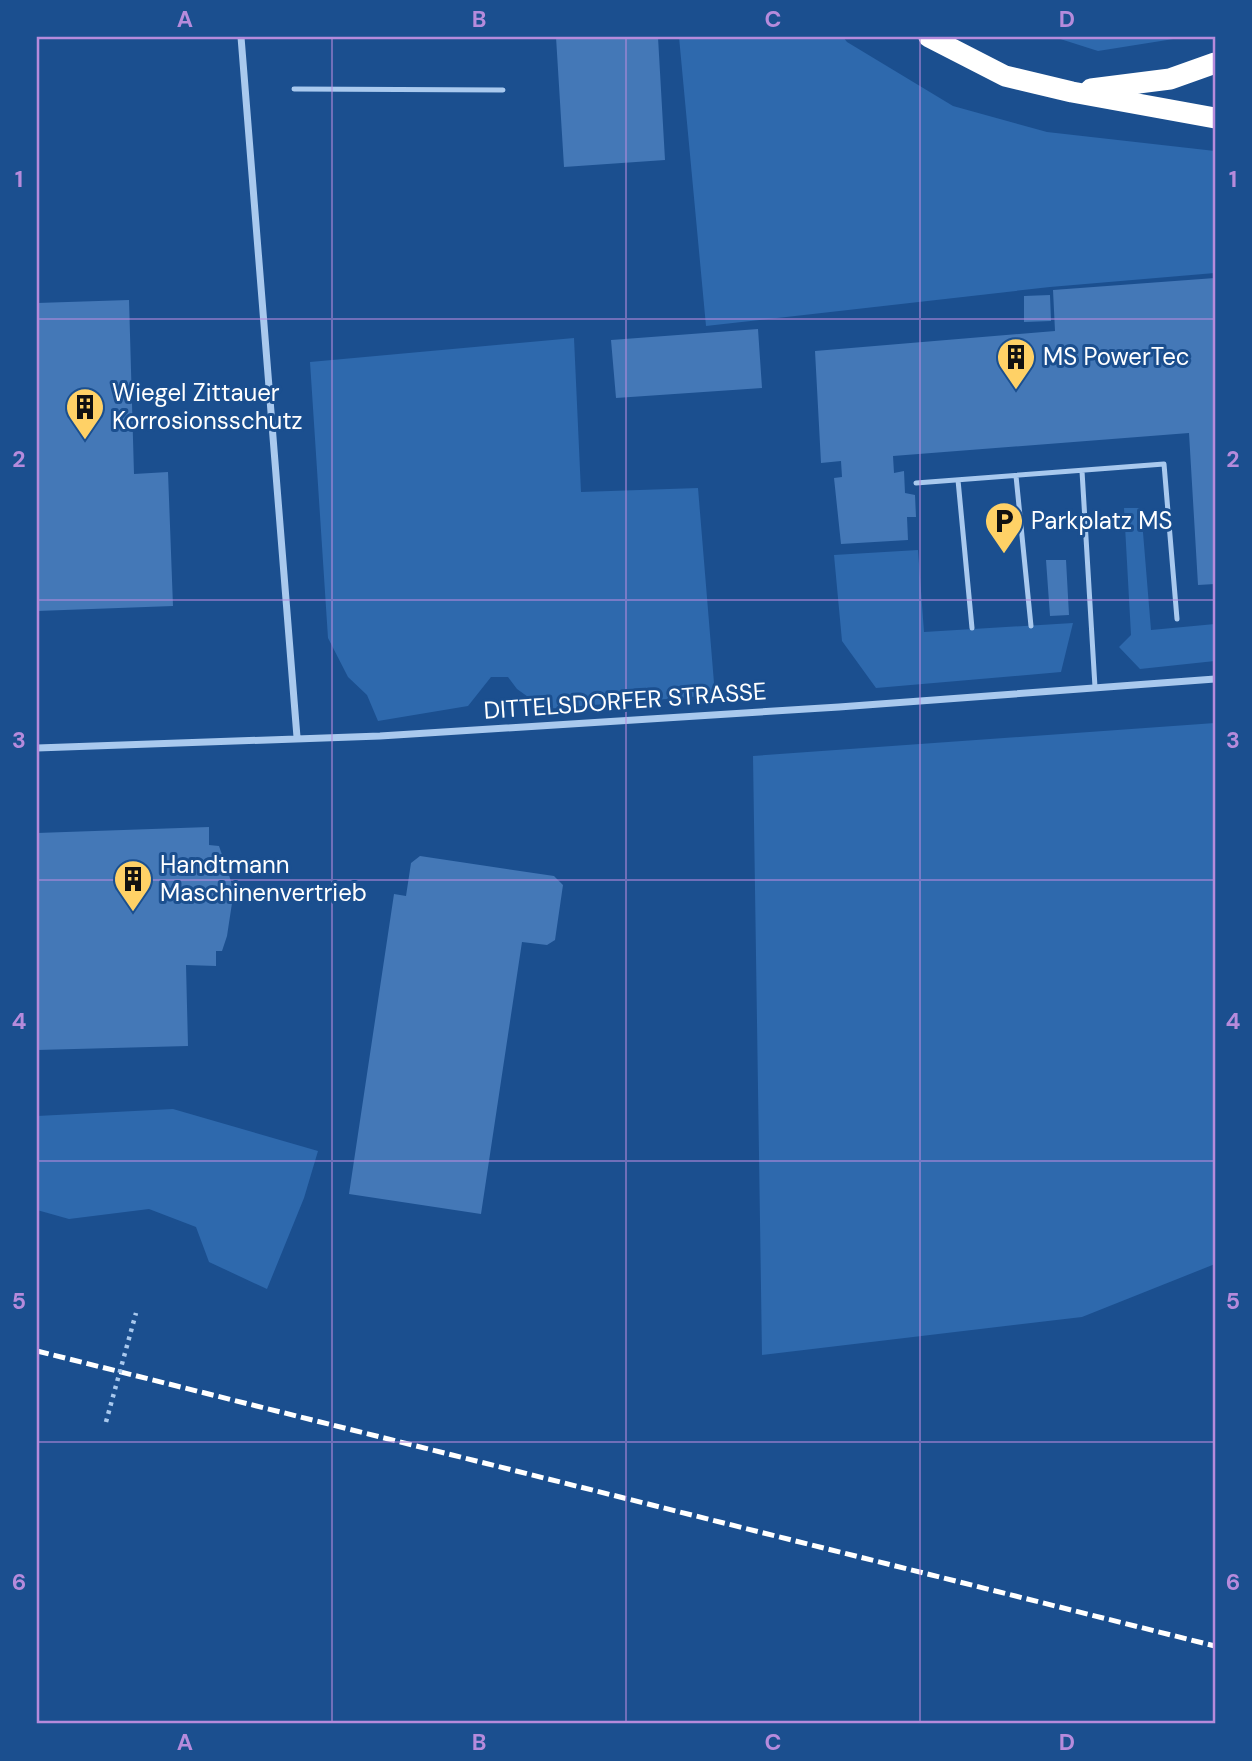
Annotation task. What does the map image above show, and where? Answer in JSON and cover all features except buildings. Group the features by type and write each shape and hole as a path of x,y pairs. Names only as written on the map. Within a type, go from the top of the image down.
{"highway":[{"path":"929,37 1005,76 1072,92 1215,118"},
{"path":"1072,92 1170,79 1215,63"}],"street":[{"path":"241,37 297,737"},
{"name":"DITTELSDORFER STRASSE","path":"37,748 380,736 1215,679"}],"lane":[{"path":"294,89 503,90"},
{"path":"916,483 1164,464 1177,619"},
{"path":"1082,471 1095,687"},
{"path":"1016,476 1031,626"},
{"path":"958,480 972,628"}],"path":[{"path":"106,1422 136,1313"}],"shaded area":[{"path":"679,37 843,37 847,42 953,106 1047,132 1215,151 1215,273 1050,287 706,326"},
{"path":"1054,37 1186,37 1098,51"},
{"path":"574,338 581,492 698,488 715,695 545,709 517,689 508,677 491,677 468,706 378,721 367,695 348,677 328,638 310,362"},
{"path":"1124,508 1141,508 1151,630 1215,624 1215,661 1140,669 1119,647 1131,635"},
{"path":"918,550 924,632 1073,623 1061,672 876,688 842,641 834,555"},
{"path":"1215,723 1215,1264 1082,1317 762,1355 753,756"},
{"path":"173,1109 318,1151 304,1198 267,1289 209,1262 196,1227 149,1209 69,1219 37,1210 37,1116"}],"railway":[{"path":"37,1351 1215,1646"}],"place":[{"name":"MS PowerTec","path":"1016,391"},
{"name":"Wiegel Zittauer Korrosionsschutz","path":"85,441"},
{"name":"Parkplatz MS","path":"1004,555"},
{"name":"Handtmann Maschinenvertrieb","path":"133,913"}]}
